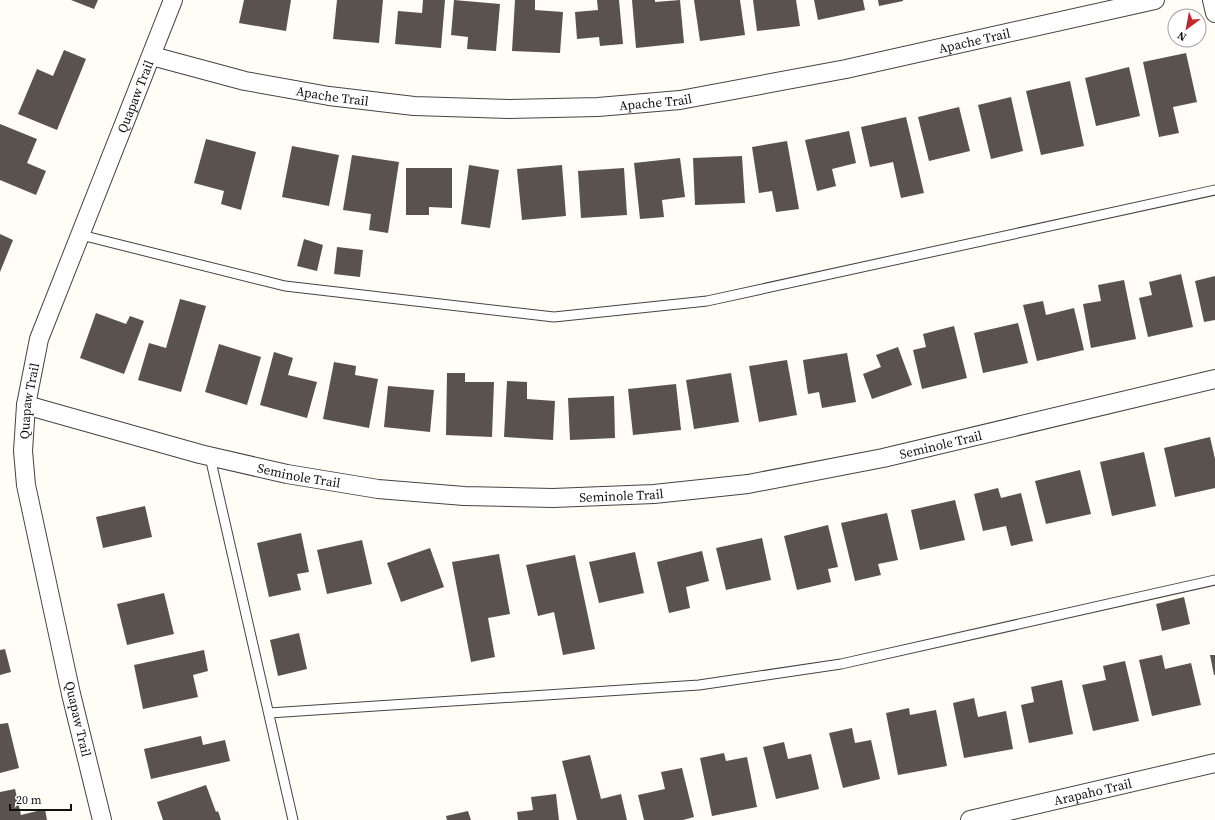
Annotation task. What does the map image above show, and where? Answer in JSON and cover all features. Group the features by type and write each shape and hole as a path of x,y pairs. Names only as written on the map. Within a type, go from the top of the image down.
{"street":[{"name":"Quapaw Trail","path":"102,820 71,694 26,485 23,451 26,405 39,339 173,0"},
{"name":"Apache Trail","path":"152,56 245,81 329,96 414,106 509,109 598,107 680,100 846,69 1155,0"},
{"path":"1212,0 1215,13"},
{"name":"Seminole Trail","path":"26,405 210,457 287,474 370,487 464,496 553,498 654,494 748,484 883,458 1215,379"},
{"name":"Arapaho Trail","path":"970,820 1215,763"}],"lane":[{"path":"80,234 285,286 554,317 707,301 1215,190"},
{"path":"210,457 293,820"},
{"path":"269,713 699,685 841,664 1215,580"}],"building":[{"path":"71,0 98,0 94,9"},
{"path":"244,0 291,0 286,31 239,23"},
{"path":"337,0 383,0 379,43 333,39"},
{"path":"423,0 445,0 441,48 395,44 398,11 422,13"},
{"path":"454,0 500,4 496,51 467,49 468,37 451,35"},
{"path":"515,0 535,0 535,10 563,12 560,53 512,51"},
{"path":"597,0 619,0 623,44 600,46 599,37 577,39 575,12 598,10"},
{"path":"632,0 655,0 655,2 680,0 684,43 636,48"},
{"path":"694,0 740,0 745,35 700,41"},
{"path":"753,0 796,0 800,26 757,31"},
{"path":"814,0 863,0 865,10 818,20"},
{"path":"878,0 903,0 903,1 879,6"},
{"path":"64,50 86,59 57,130 18,114 37,69 53,76"},
{"path":"1186,53 1197,102 1173,107 1179,133 1159,137 1143,62"},
{"path":"1129,67 1140,116 1096,126 1085,78"},
{"path":"1070,81 1084,146 1041,155 1026,91"},
{"path":"1011,97 1023,151 991,159 978,105"},
{"path":"959,107 970,151 929,161 918,117"},
{"path":"906,117 924,193 901,198 893,162 870,167 861,127"},
{"path":"0,124 37,139 27,163 46,171 36,195 0,180"},
{"path":"849,131 856,163 832,169 836,186 817,191 805,140"},
{"path":"206,139 256,152 241,210 221,204 224,191 194,183"},
{"path":"787,141 799,209 776,212 772,191 759,193 752,147"},
{"path":"292,146 339,155 329,206 282,197"},
{"path":"352,155 399,162 388,233 369,230 371,214 343,210"},
{"path":"742,156 745,203 695,205 693,158"},
{"path":"680,158 685,197 662,200 664,217 640,219 634,163"},
{"path":"469,165 499,170 490,228 461,224"},
{"path":"562,165 566,216 522,220 517,169"},
{"path":"406,168 452,168 452,208 429,207 429,215 406,215"},
{"path":"624,168 627,215 581,218 578,171"},
{"path":"0,234 13,240 0,272"},
{"path":"304,239 323,245 317,271 297,266"},
{"path":"337,247 363,250 360,277 334,274"},
{"path":"1181,274 1193,327 1148,337 1139,298 1152,295 1149,282"},
{"path":"1215,276 1215,320 1204,322 1195,281"},
{"path":"1124,280 1136,339 1091,348 1083,304 1101,301 1098,285"},
{"path":"180,299 206,306 181,392 138,380 149,343 166,348"},
{"path":"1043,301 1046,315 1074,308 1084,350 1037,361 1023,305"},
{"path":"96,313 126,324 130,316 144,321 124,374 80,358"},
{"path":"1018,323 1028,363 983,373 974,333"},
{"path":"954,326 967,378 922,389 913,350 926,347 923,334"},
{"path":"219,344 261,357 247,405 205,392"},
{"path":"898,347 912,385 872,399 863,374 881,367 876,355"},
{"path":"274,352 293,358 288,375 317,382 307,418 260,405"},
{"path":"847,353 856,402 822,408 819,392 808,394 803,360"},
{"path":"787,360 797,415 759,422 749,366"},
{"path":"334,362 356,366 355,375 378,379 369,428 323,419"},
{"path":"447,373 465,373 465,382 494,382 492,437 446,435"},
{"path":"731,373 739,422 694,429 686,380"},
{"path":"507,381 527,382 527,399 555,401 553,440 504,437"},
{"path":"676,384 681,430 633,435 628,389"},
{"path":"388,386 434,390 430,432 384,427"},
{"path":"614,396 615,438 570,440 568,398"},
{"path":"1210,437 1215,459 1215,488 1175,497 1164,448"},
{"path":"1144,452 1156,506 1112,516 1100,462"},
{"path":"1080,470 1091,514 1046,524 1035,481"},
{"path":"998,488 1001,498 1021,493 1033,541 1011,546 1006,526 983,531 974,494"},
{"path":"955,500 965,540 920,550 911,510"},
{"path":"145,506 152,537 103,548 96,517"},
{"path":"887,513 898,560 878,564 881,575 855,581 841,523"},
{"path":"828,525 838,567 828,569 831,582 797,590 784,536"},
{"path":"301,533 309,572 297,574 301,590 269,597 257,543"},
{"path":"762,538 771,580 726,590 716,548"},
{"path":"362,540 372,584 327,594 317,550"},
{"path":"430,548 444,587 401,602 387,563"},
{"path":"702,551 709,581 686,587 690,608 669,613 657,562"},
{"path":"635,552 644,593 599,603 589,562"},
{"path":"499,554 510,614 488,618 495,657 471,662 452,562"},
{"path":"575,555 595,649 563,655 554,612 538,616 526,565"},
{"path":"164,593 174,634 127,645 117,604"},
{"path":"1184,597 1190,624 1162,631 1156,604"},
{"path":"299,633 307,669 278,676 270,640"},
{"path":"5,649 11,672 0,675 0,650"},
{"path":"204,650 208,671 193,675 198,697 143,709 134,665"},
{"path":"1162,655 1165,669 1191,663 1201,705 1152,716 1139,660"},
{"path":"1210,655 1215,655 1215,675 1214,675"},
{"path":"1125,661 1139,721 1093,731 1082,685 1106,680 1103,666"},
{"path":"1062,680 1073,734 1029,743 1021,705 1034,702 1031,687"},
{"path":"974,698 978,717 1006,711 1013,749 964,758 953,703"},
{"path":"909,708 910,715 936,710 947,766 898,775 886,713"},
{"path":"8,723 19,768 0,773 0,724"},
{"path":"852,728 855,743 871,740 880,779 843,788 829,733"},
{"path":"201,736 203,745 225,740 230,761 151,779 144,749"},
{"path":"784,742 788,759 811,754 819,789 776,799 763,747"},
{"path":"724,753 726,761 747,757 757,807 712,816 700,758"},
{"path":"590,755 601,799 621,794 627,820 577,820 562,761"},
{"path":"682,768 694,817 683,820 644,820 638,795 665,789 661,772"},
{"path":"206,785 216,812 218,811 221,820 163,820 157,802"},
{"path":"15,789 21,815 45,809 47,820 0,820 0,792"},
{"path":"556,794 559,820 518,820 517,812 533,810 531,797"},
{"path":"468,811 471,820 447,820 446,816"}]}
